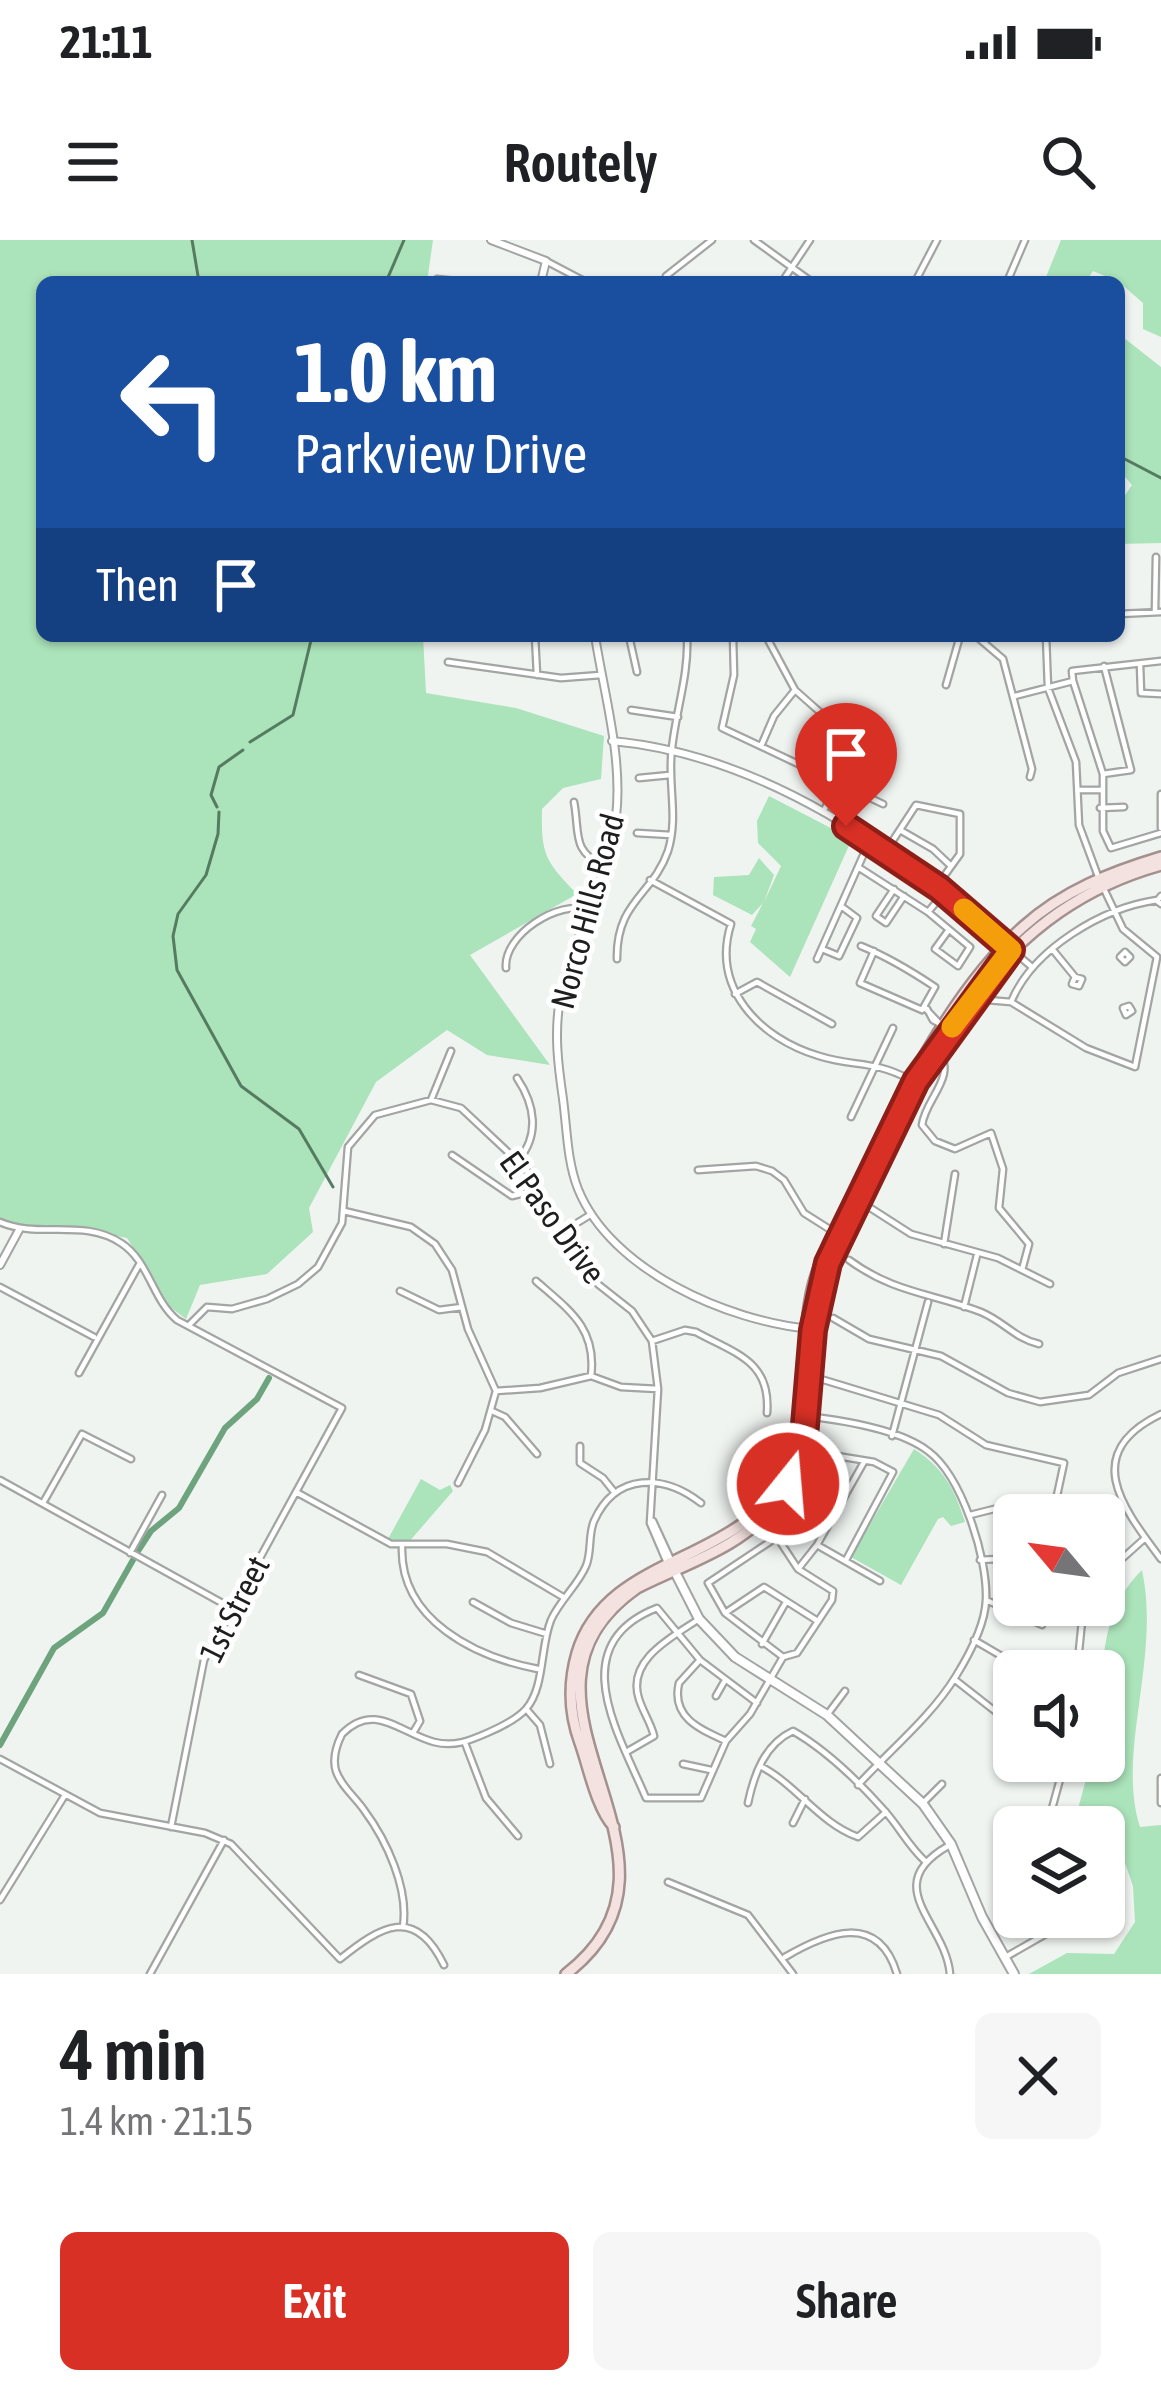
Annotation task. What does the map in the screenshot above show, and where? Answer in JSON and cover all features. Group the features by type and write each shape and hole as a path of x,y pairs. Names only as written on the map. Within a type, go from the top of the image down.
{"main road":[{"path":"566,1974 595,1946 614,1906 620,1871 614,1826 572,1716 575,1661 589,1629 616,1594 728,1536 770,1505 798,1463 817,1273 910,1079 942,1026 1008,947 1057,910 1101,882 1161,861"},
{"path":"810,1329 823,1276 901,1111 934,1053 1008,947"},
{"path":"942,1026 960,1017"},
{"path":"901,1111 910,1079 934,1053"},
{"path":"671,1565 699,1618 735,1658 827,1714 923,1804 951,1844 1014,1974"}],"street":[{"path":"491,240 575,276"},
{"path":"666,276 712,240"},
{"path":"754,240 804,276"},
{"path":"786,276 810,240"},
{"path":"918,276 937,240"},
{"path":"1010,276 1025,240"},
{"path":"542,276 546,261"},
{"path":"1125,614 1158,612 1156,557"},
{"path":"535,642 537,675"},
{"name":"Norco Hills Road","path":"596,642 618,797 604,866 564,981 556,1040 573,1172 592,1214 630,1256 724,1310 758,1322 810,1329"},
{"path":"630,642 637,672"},
{"path":"617,959 630,904 667,853 671,835 672,748 686,642"},
{"path":"733,642 734,675 722,728 883,804"},
{"path":"769,642 795,690 821,714"},
{"path":"946,685 958,642"},
{"path":"983,642 1004,659 1033,769 1030,777"},
{"path":"987,1000 1011,1002 1086,1048 1135,1067 1156,951 1136,941 1118,922 1079,825 1076,762 1048,688 1046,642"},
{"path":"1161,661 1072,671 1103,774 1102,831 1111,848 1161,831 1161,794"},
{"path":"448,662 578,679 601,675"},
{"path":"1140,663 1141,693 1161,694"},
{"path":"1103,774 1131,770 1104,666"},
{"path":"1015,696 1072,681"},
{"path":"761,746 774,716 795,690"},
{"path":"631,710 678,717"},
{"path":"611,741 696,753 823,812 937,886 1032,967"},
{"path":"823,812 854,755"},
{"path":"639,778 670,775"},
{"path":"1080,790 1103,790"},
{"path":"574,802 578,847 604,866"},
{"path":"886,851 916,806 961,817 962,846 937,886"},
{"path":"1100,808 1124,807"},
{"path":"900,830 933,848 951,866"},
{"path":"638,833 671,835"},
{"path":"817,959 869,841"},
{"path":"858,867 928,912 970,947 958,966 935,949 948,931"},
{"path":"650,880 731,924 724,956 734,994 759,1022 818,1056 879,1064 910,1079"},
{"path":"894,889 876,916 886,923 904,896"},
{"path":"928,912 944,892"},
{"path":"1011,1002 1032,967 1053,950 1115,912 1160,900"},
{"path":"506,968 507,950 519,934 570,906 589,910"},
{"path":"822,949 839,956 857,918 841,906"},
{"path":"1128,953 1136,941"},
{"path":"861,946 934,987 928,1011"},
{"path":"1053,950 1075,977"},
{"path":"874,951 860,983 928,1011 942,1026"},
{"path":"734,994 757,982 832,1024"},
{"path":"1132,1011 1146,1014"},
{"path":"851,1117 893,1028"},
{"path":"0,1222 19,1230 96,1232 119,1241 140,1263 169,1313 188,1326 207,1307 232,1309 267,1299 308,1277 332,1247 344,1211 346,1160 356,1135 388,1109 430,1100 451,1051"},
{"path":"934,1053 945,1061 945,1075 925,1109 922,1125 941,1145 965,1146 991,1133 1004,1169 999,1208 1029,1244 1022,1270"},
{"path":"517,1078 525,1090 534,1130 529,1148 518,1161"},
{"name":"El Paso Drive","path":"430,1100 469,1113 518,1161 584,1269 632,1311 652,1341"},
{"path":"452,1155 512,1196 537,1190"},
{"path":"698,1170 756,1166 772,1171 784,1180 804,1213 834,1232"},
{"path":"944,1244 955,1174"},
{"path":"858,1200 911,1234 1022,1270 1050,1284"},
{"path":"344,1211 395,1220 423,1235 445,1257 496,1391 492,1411 458,1483"},
{"path":"559,1234 592,1214"},
{"path":"0,1265 19,1230"},
{"path":"964,1307 977,1254"},
{"path":"849,1260 878,1282 995,1318 1022,1341 1039,1344"},
{"path":"79,1373 140,1263"},
{"path":"536,1281 587,1331 594,1354 591,1376"},
{"path":"0,1287 94,1337"},
{"path":"400,1291 430,1307 462,1306"},
{"path":"892,1436 928,1300"},
{"path":"832,1318 869,1339 955,1363 1008,1394 1040,1402 1089,1395 1118,1373 1161,1359"},
{"name":"1st Street","path":"171,1827 205,1660 342,1408 188,1326"},
{"path":"671,1565 652,1516 658,1389 652,1341 677,1332 696,1332 756,1366 768,1388 767,1413"},
{"path":"496,1391 540,1388 591,1376 621,1387 658,1389"},
{"path":"824,1380 939,1414 986,1445 1064,1463 1057,1494"},
{"path":"492,1411 505,1417 537,1454"},
{"path":"1161,1414 1134,1430 1124,1443 1114,1475 1123,1507 1161,1559"},
{"path":"803,1416 927,1449 959,1487 970,1515 986,1600 974,1640 954,1679 858,1785"},
{"path":"43,1503 82,1434 131,1459"},
{"path":"580,1446 580,1463 614,1492"},
{"path":"777,1538 798,1569 833,1592 793,1657 783,1657 725,1612 708,1583 777,1538 831,1455 893,1472 845,1560"},
{"path":"798,1569 817,1545 864,1461"},
{"path":"0,1480 233,1609"},
{"path":"403,1927 401,1887 369,1816 341,1781 334,1758 342,1734 361,1721 385,1719 430,1742 465,1743 514,1720 536,1690 547,1634 563,1598 586,1568 592,1525 614,1492 636,1482 654,1481 674,1486 701,1503"},
{"path":"296,1492 402,1547 447,1544 479,1550 563,1598"},
{"path":"130,1553 162,1495"},
{"path":"770,1505 790,1522"},
{"path":"970,1515 993,1509"},
{"path":"1125,1551 1145,1538"},
{"path":"817,1545 880,1580"},
{"path":"402,1547 404,1582 420,1606 479,1654 538,1669"},
{"path":"980,1560 993,1559"},
{"path":"725,1612 764,1587 817,1620"},
{"path":"986,1600 993,1603"},
{"path":"473,1601 511,1622 547,1634"},
{"path":"762,1644 786,1602"},
{"path":"758,1703 700,1660 658,1608 616,1643 603,1672 606,1706 646,1798 705,1795 725,1741 758,1703 783,1657"},
{"path":"627,1751 651,1739 654,1731 636,1682 655,1649 699,1618"},
{"path":"974,1640 993,1651"},
{"path":"700,1660 679,1683 679,1706 689,1723 725,1741"},
{"path":"359,1675 411,1694 420,1721 413,1733"},
{"path":"954,1679 993,1710"},
{"path":"716,1696 724,1682"},
{"path":"827,1714 845,1691"},
{"path":"526,1708 540,1725 550,1764"},
{"path":"748,1803 772,1746 793,1731 886,1812 908,1846 926,1862"},
{"path":"465,1743 486,1798 518,1836"},
{"path":"0,1759 106,1815 224,1840 239,1850 261,1880 340,1959 374,1932 403,1927 425,1935 444,1965"},
{"path":"683,1763 711,1770"},
{"path":"760,1766 795,1786 836,1826 858,1837 886,1812"},
{"path":"1161,1778 1161,1803"},
{"path":"923,1804 942,1784"},
{"path":"0,1900 65,1796"},
{"path":"794,1823 805,1799"},
{"path":"150,1974 224,1840"},
{"path":"950,1974 946,1954 916,1896 919,1873 926,1862 951,1844"},
{"path":"668,1882 748,1916 793,1974"},
{"path":"784,1958 824,1936 855,1932 886,1952 897,1974"},
{"path":"1004,1958 1036,1938"}],"green space":[{"path":"0,240 433,240 428,276 36,276 36,642 423,642 426,693 516,708 604,736 601,779 563,788 542,809 547,856 577,894 470,955 550,1065 487,1055 447,1030 376,1082 309,1208 313,1232 267,1274 200,1285 186,1319 170,1307 127,1238 81,1229 19,1230 0,1222"},
{"path":"1061,240 1161,240 1161,337 1143,329 1143,303 1125,287 1125,276 1093,271 1090,276 1046,276"},
{"path":"1125,339 1161,367 1161,543 1125,544 1125,495 1132,485 1125,477"},
{"path":"769,796 852,839 790,977 750,942 756,929 751,926 763,903 752,915 713,895 714,877 749,875 759,858 774,875 764,902 781,866 758,843 757,821"},
{"path":"914,1449 947,1480 965,1522 951,1526 943,1517 938,1519 901,1585 851,1557"},
{"path":"421,1479 440,1490 450,1485 453,1491 408,1543 388,1539"},
{"path":"1142,1570 1146,1637 1135,1736 1134,1798 1140,1827 1161,1825 1161,1974 1029,1974 1067,1953 1114,1954 1135,1922 1133,1886 1125,1863 1125,1806 1079,1806 1085,1782 1125,1782 1125,1650 1105,1650 1110,1626 1125,1626 1125,1590"}],"waterway":[{"path":"192,240 198,276"},
{"path":"389,276 404,240"},
{"path":"1125,459 1161,478"},
{"path":"250,742 293,715 311,642"},
{"path":"217,807 211,795 219,767 243,750"},
{"path":"219,812 206,875 178,914 173,936 177,970 241,1086 299,1129 333,1187"},
{"path":"138,1551 151,1531 179,1508 225,1428 257,1399 269,1378"},
{"path":"0,1745 54,1648 103,1613 133,1560"}],"slow traffic":[{"path":"952,1027 1011,950 964,909"}],"route":[{"path":"788,1484 804,1437 813,1330 828,1263 916,1081 1011,950 939,888 846,826"}]}
